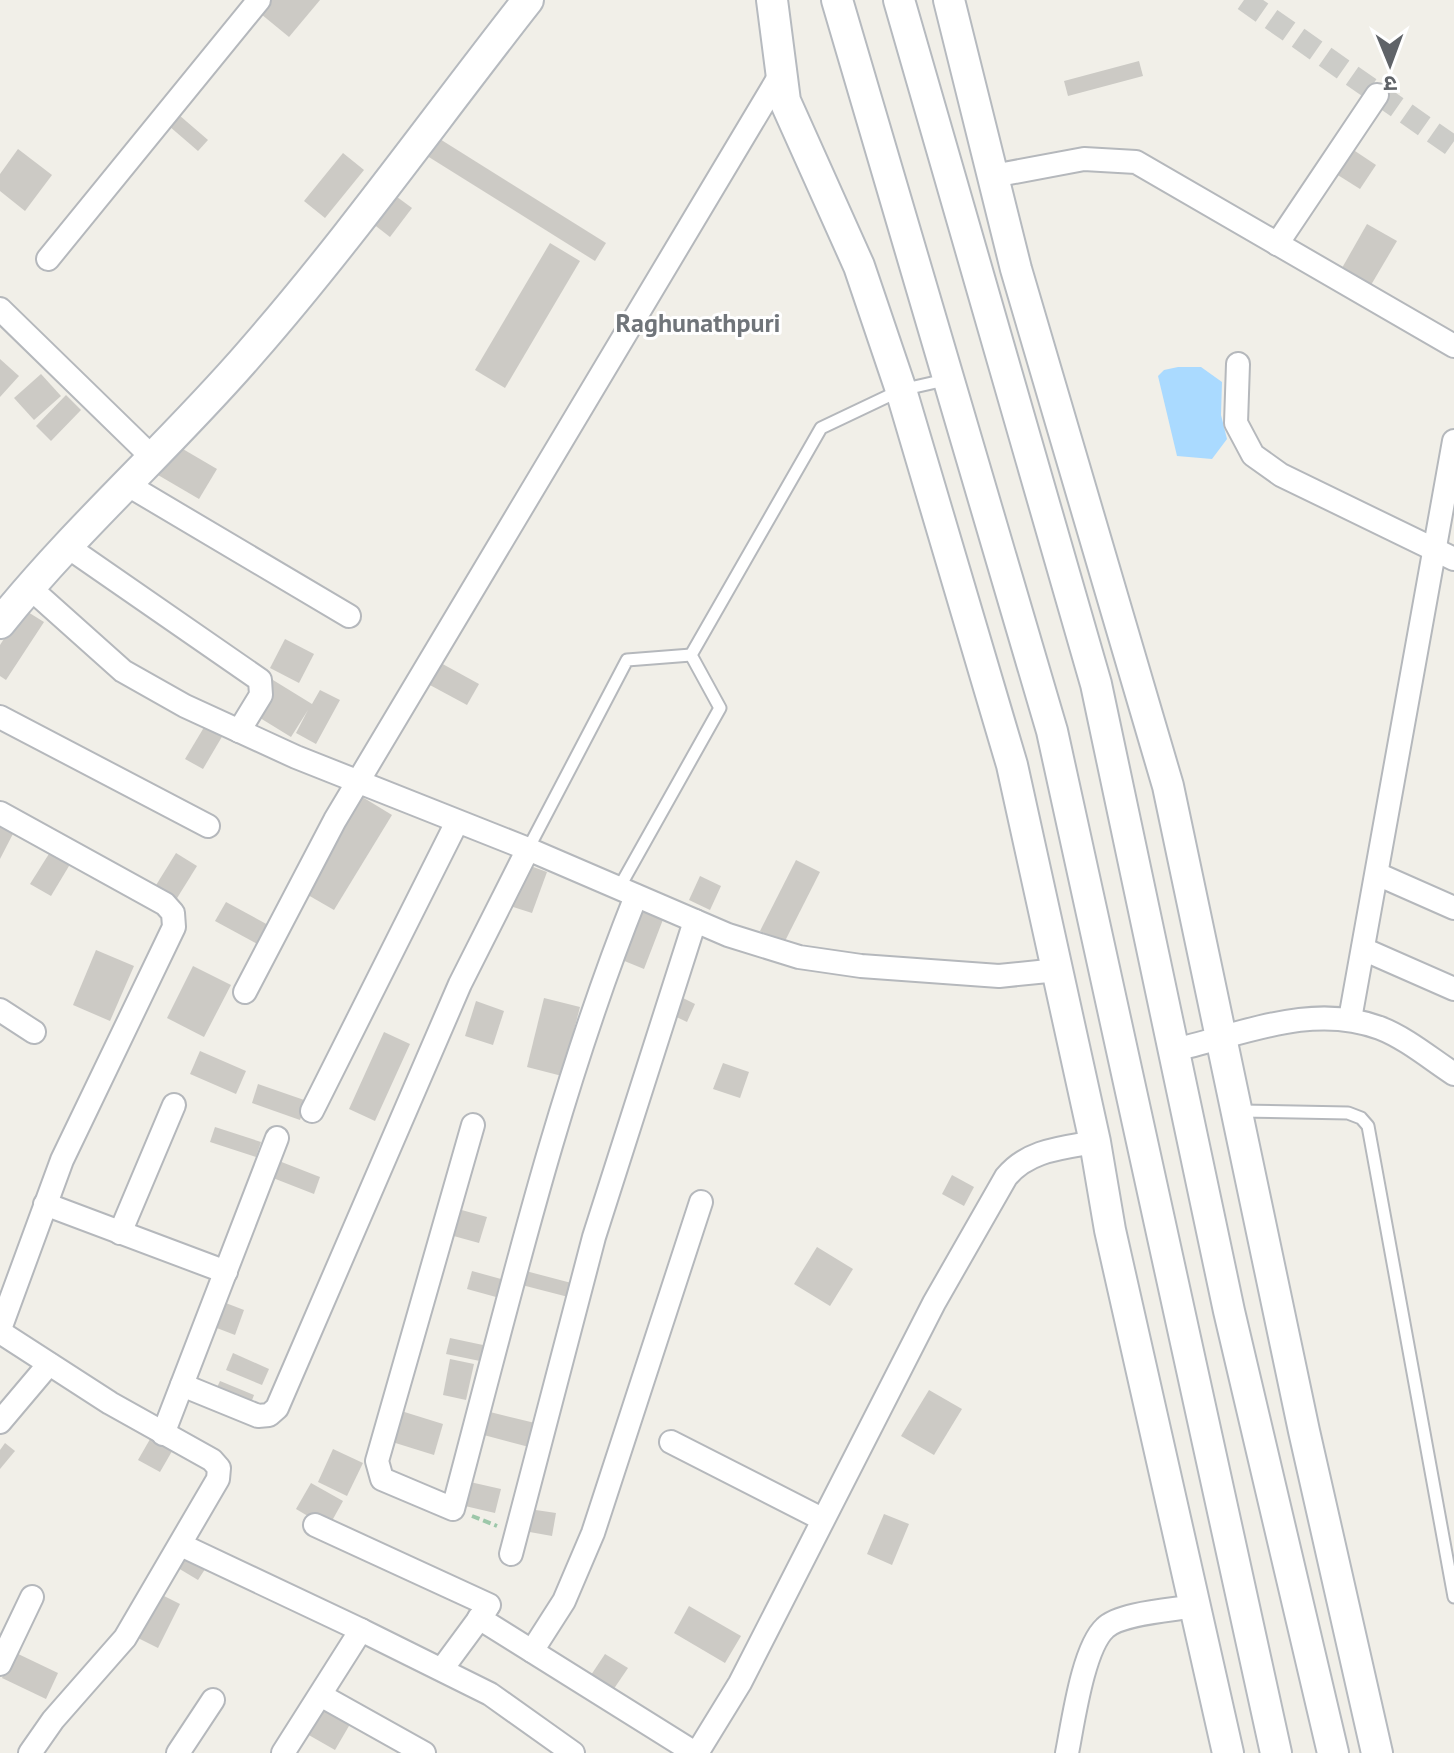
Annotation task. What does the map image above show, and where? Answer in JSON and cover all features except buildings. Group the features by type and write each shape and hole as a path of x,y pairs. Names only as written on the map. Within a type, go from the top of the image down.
{"street":[{"path":"48,259 259,0"},
{"path":"0,623 29,587 154,459 295,301 528,0"},
{"path":"772,0 779,77 796,131 847,232 901,390 1012,765 1095,1142 1110,1230 1228,1753"},
{"path":"837,0 1052,731 1276,1753"},
{"path":"899,0 1096,684 1229,1311 1333,1753"},
{"path":"949,0 1016,269 1168,786 1235,1111 1377,1753"},
{"path":"245,992 335,820 360,783 634,315 779,77"},
{"path":"1277,244 1377,95"},
{"path":"993,176 1084,159 1136,162 1454,346"},
{"path":"4,321 154,459"},
{"path":"1238,364 1236,423 1253,455 1281,475 1445,554"},
{"path":"1350,1019 1377,874 1445,554 1454,441"},
{"path":"128,485 349,616"},
{"path":"68,547 260,680 261,695 239,731"},
{"path":"29,587 123,671 185,706 360,783 528,849 695,921 799,957 861,966 999,976 1058,970"},
{"path":"0,717 208,826"},
{"path":"0,813 165,904 173,913 174,927 86,1106 45,1204 0,1331 163,1434 212,1460 219,1468 218,1479 125,1638 53,1720 30,1753"},
{"path":"312,1111 457,822"},
{"path":"182,1385 258,1416 269,1415 277,1408 460,984 528,849"},
{"path":"1377,874 1454,908"},
{"path":"473,1125 377,1461 382,1479 453,1509 627,892"},
{"path":"515,1544 594,1237 695,921"},
{"path":"1363,949 1454,989"},
{"path":"0,1010 34,1032"},
{"path":"1174,1050 1294,1019 1350,1019 1383,1029 1454,1074"},
{"path":"120,1233 174,1105"},
{"path":"163,1434 277,1138"},
{"path":"315,1525 487,1607 532,1651 696,1753 733,1695 934,1303 1006,1177 1017,1163 1035,1154 1095,1142"},
{"path":"532,1651 564,1601 593,1533 701,1202"},
{"path":"45,1204 226,1272"},
{"path":"0,1422 49,1364"},
{"path":"671,1442 822,1519"},
{"path":"181,1545 490,1694 573,1753"},
{"path":"0,1664 32,1597"},
{"path":"1067,1753 1093,1645 1106,1626 1130,1617 1195,1606"},
{"path":"442,1669 487,1607"},
{"path":"283,1753 322,1696 361,1630"},
{"path":"322,1696 424,1753"},
{"path":"178,1753 213,1700"}],"lane":[{"path":"691,655 821,428 901,390 950,379"},
{"path":"528,849 627,660 691,655"},
{"path":"627,892 720,708 691,655"},
{"path":"1235,1111 1348,1113 1361,1118 1368,1126 1454,1597"}],"path":[{"path":"453,1509 515,1544"}],"water":[{"path":"1201,367 1222,382 1221,415 1227,439 1212,459 1177,456 1158,376 1164,370"}],"tunnel":[{"path":"1244,0 1454,147"}],"district":[{"name":"Raghunathpuri","path":"698,322"}]}
